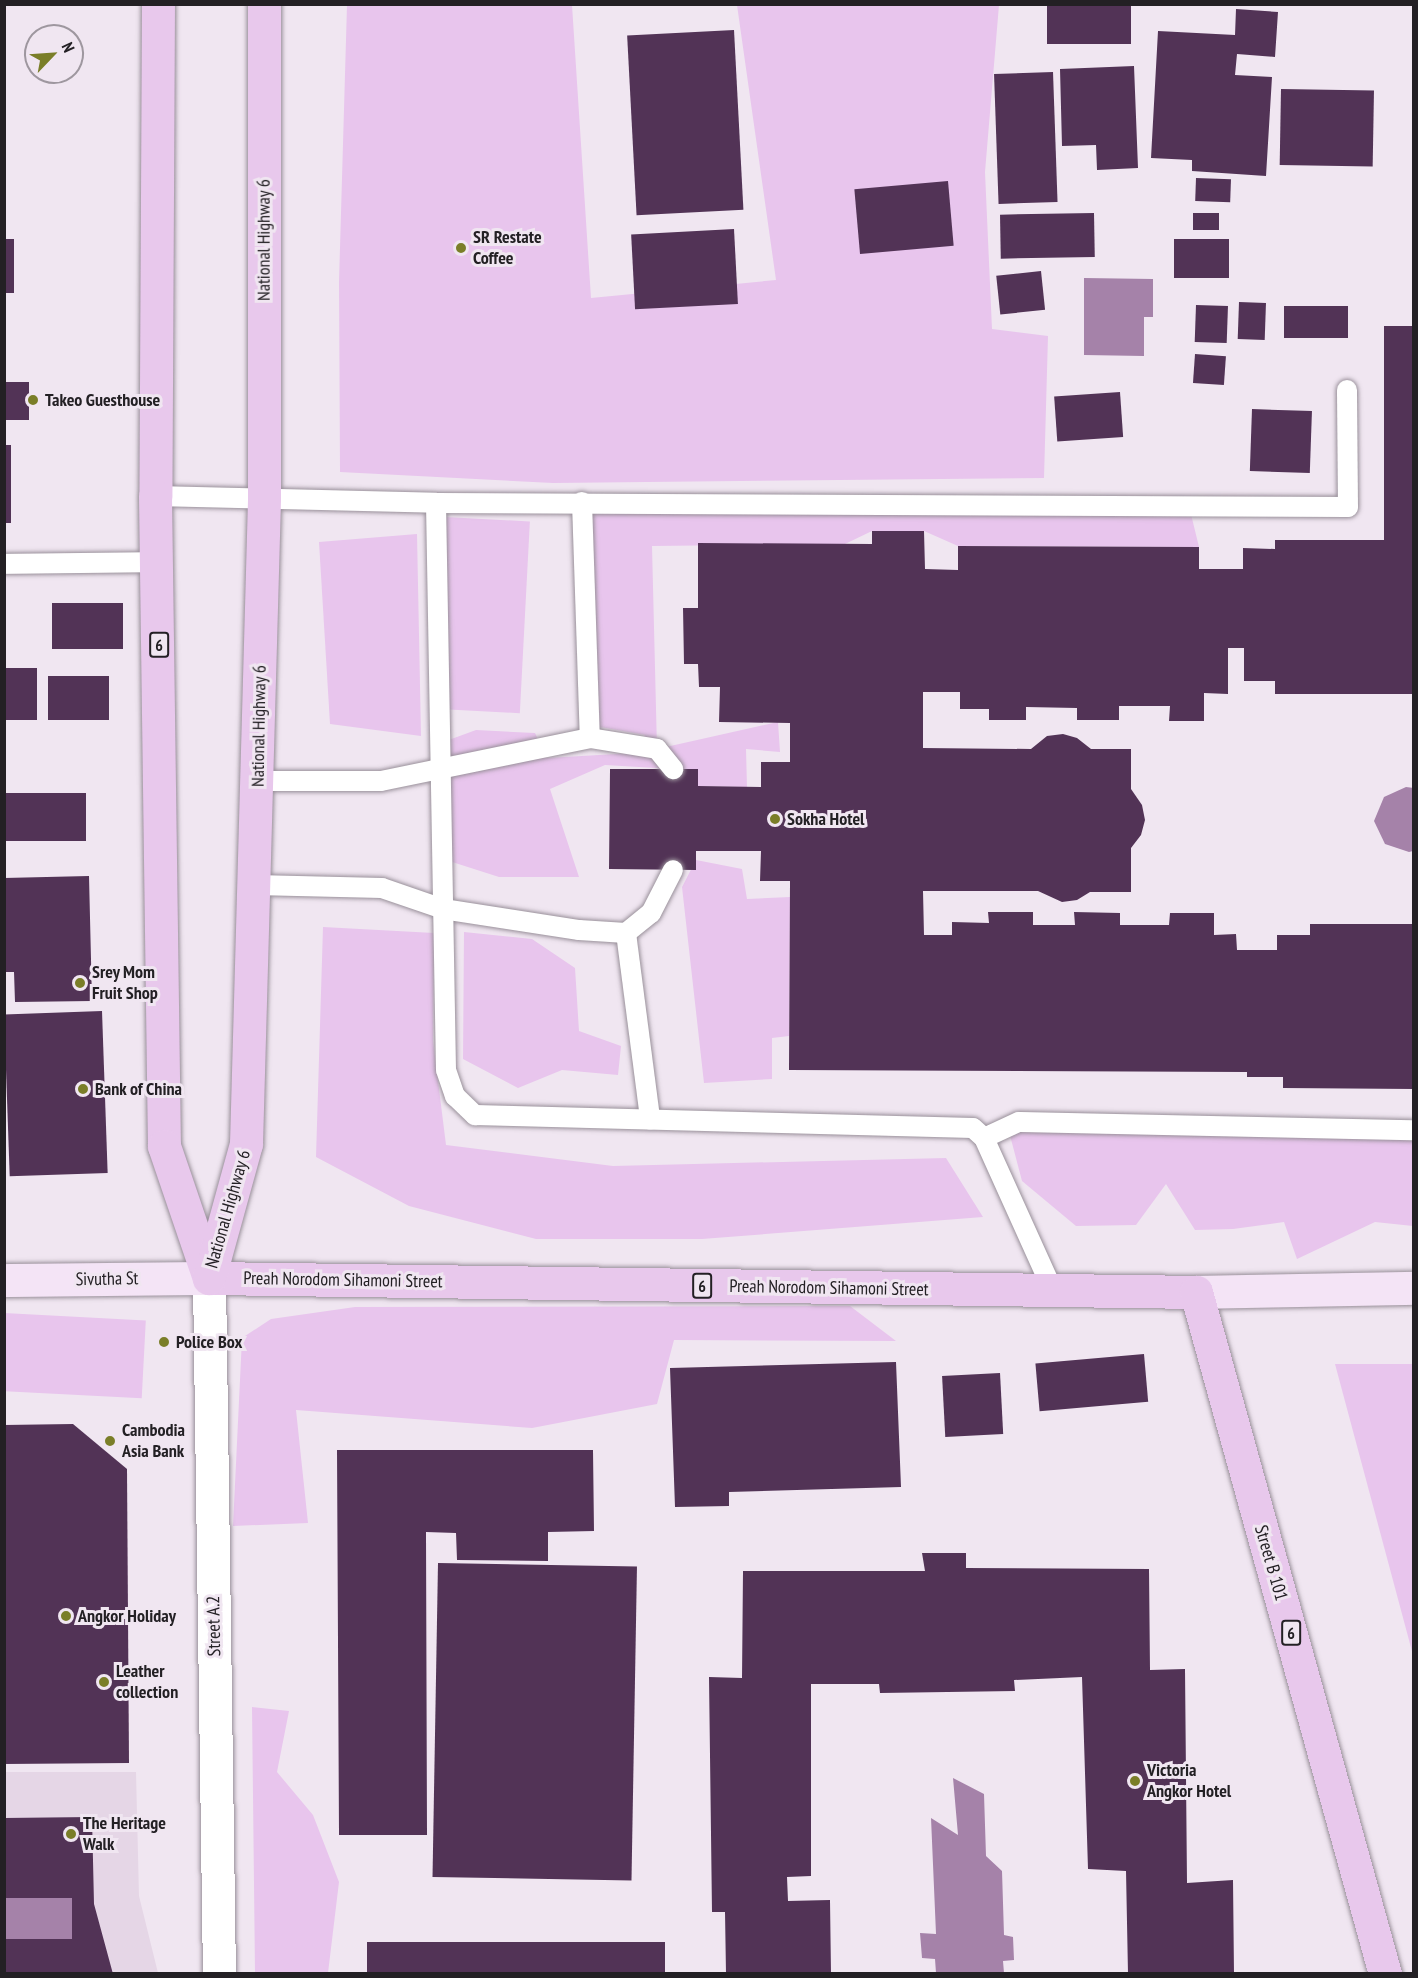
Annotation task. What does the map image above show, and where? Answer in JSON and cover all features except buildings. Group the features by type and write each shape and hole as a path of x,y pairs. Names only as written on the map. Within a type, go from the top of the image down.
{"main road":[{"name":"National Highway 6","path":"158,4 155,496 158,562 164,1146 209,1278"},
{"name":"National Highway 6","path":"209,1278 246,1144 258,781 264,498 264,4"},
{"name":"Sivutha St","path":"4,1280 209,1278"},
{"name":"Preah Norodom Sihamoni Street","path":"209,1278 1053,1291 1196,1292 1413,1288"},
{"name":"Street B 101","path":"1196,1292 1385,1974"}],"street":[{"name":"Street A.2","path":"209,1278 219,1974"}],"lane":[{"path":"155,496 435,503 1348,507 1347,390"},
{"path":"582,502 590,738"},
{"path":"435,503 446,1070 455,1096 475,1115 960,1125 973,1128 984,1138 1053,1291"},
{"path":"4,564 158,562"},
{"path":"258,781 381,781 590,738 657,749 673,770"},
{"path":"255,885 382,888 443,909 579,930 627,933 651,913 673,870"},
{"path":"627,933 650,1119"},
{"path":"984,1138 1019,1122 1413,1130"}],"shaded area":[{"path":"347,5 572,5 591,298 776,280 737,5 999,5 985,172 992,329 1048,336 1044,478 553,483 340,472 339,282"},
{"path":"1084,278 1153,279 1153,317 1144,317 1144,356 1084,355"},
{"path":"1189,506 1199,547 958,546 924,531 872,531 845,544 652,546 657,749 778,722 780,752 746,749 747,787 698,786 673,769 605,765 550,789 579,877 499,877 449,861 446,741 476,730 535,733 547,758 634,753 645,735 589,725 582,512"},
{"path":"445,517 530,521 520,713 435,709"},
{"path":"417,534 421,736 330,724 319,542"},
{"path":"1406,787 1414,788 1413,851 1409,852 1385,844 1374,821 1384,797"},
{"path":"696,860 742,869 747,899 790,897 789,1036 772,1038 772,1079 704,1083 682,887"},
{"path":"323,927 434,933 433,1041 446,1145 613,1166 946,1158 983,1217 702,1239 536,1239 409,1206 316,1157"},
{"path":"464,932 532,939 575,968 579,1031 621,1046 618,1075 562,1070 518,1088 463,1059"},
{"path":"1079,1113 1278,1126 1413,1130 1413,1226 1375,1222 1297,1259 1284,1222 1233,1229 1195,1230 1166,1184 1136,1225 1076,1226 1022,1181 1007,1124"},
{"path":"850,1306 896,1341 674,1340 657,1404 532,1428 296,1410 308,1523 233,1526 242,1338 271,1319 355,1307"},
{"path":"4,1313 146,1320 142,1398 4,1391"},
{"path":"1335,1364 1413,1364 1413,1655"},
{"path":"252,1707 289,1711 277,1772 313,1815 339,1882 328,1973 255,1973"},
{"name":"The Heritage Walk","path":"4,1772 136,1772 139,1896 158,1973 5,1973"},
{"path":"953,1778 984,1794 986,1856 1002,1871 1004,1935 1013,1937 1014,1960 1003,1961 1004,1973 936,1973 935,1959 922,1958 920,1933 936,1934 931,1818 958,1835"},
{"path":"4,1898 72,1898 72,1939 4,1939"}],"place":[{"name":"SR Restate Coffee","path":"461,248"},
{"name":"Takeo Guesthouse","path":"33,400"},
{"name":"Sokha Hotel","path":"775,819"},
{"name":"Srey Mom Fruit Shop","path":"80,983"},
{"name":"Bank of China","path":"83,1089"},
{"name":"Police Box","path":"164,1342"},
{"name":"Cambodia Asia Bank","path":"110,1441"},
{"name":"Angkor Holiday","path":"66,1616"},
{"name":"Leather collection","path":"104,1682"},
{"name":"Victoria Angkor Hotel","path":"1135,1781"},
{"name":"The Heritage Walk","path":"71,1834"}]}
